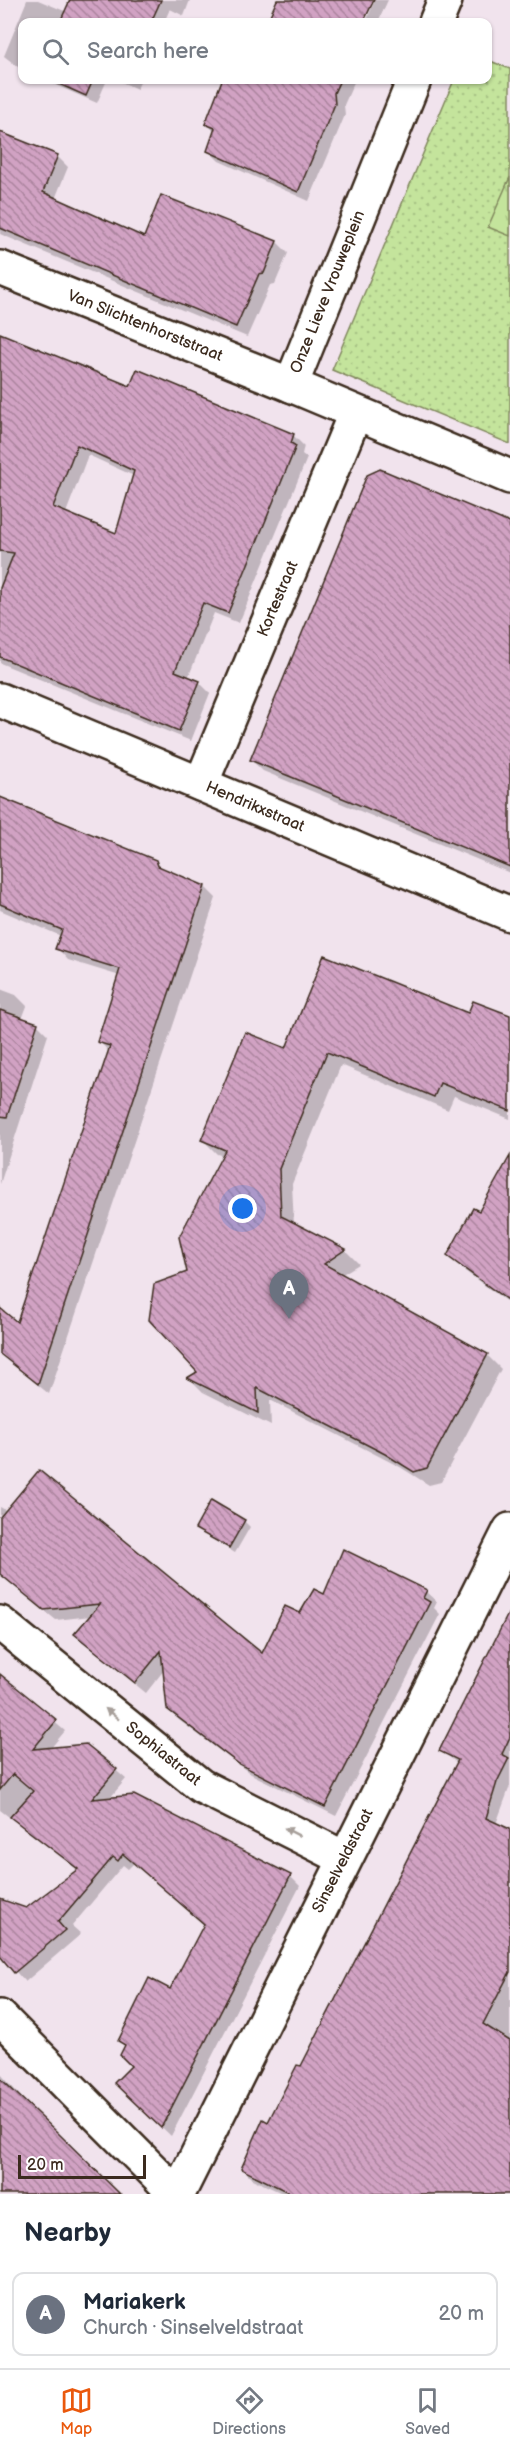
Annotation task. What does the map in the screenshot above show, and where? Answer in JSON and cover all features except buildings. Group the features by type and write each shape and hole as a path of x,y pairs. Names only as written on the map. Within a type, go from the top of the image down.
{"street":[{"path":"438,18 446,0"},
{"name":"Onze Lieve Vrouweplein","path":"412,84 291,385 355,414 510,477"},
{"name":"Van Slichtenhorststraat","path":"0,268 291,385"},
{"name":"Kortestraat","path":"201,784 355,414"},
{"name":"Hendrikxstraat","path":"0,700 510,914"},
{"name":"Sinselveldstraat","path":"177,2194 510,1530"},
{"name":"Sophiastraat","path":"0,1623 201,1786 344,1858"},
{"path":"0,2017 177,2194"}],"green space":[{"path":"492,62 510,69 510,444 332,370 452,84 492,84"},
{"path":"510,177 510,236 488,227"}],"place":[{"name":"Mariakerk","path":"289,1319"}]}
